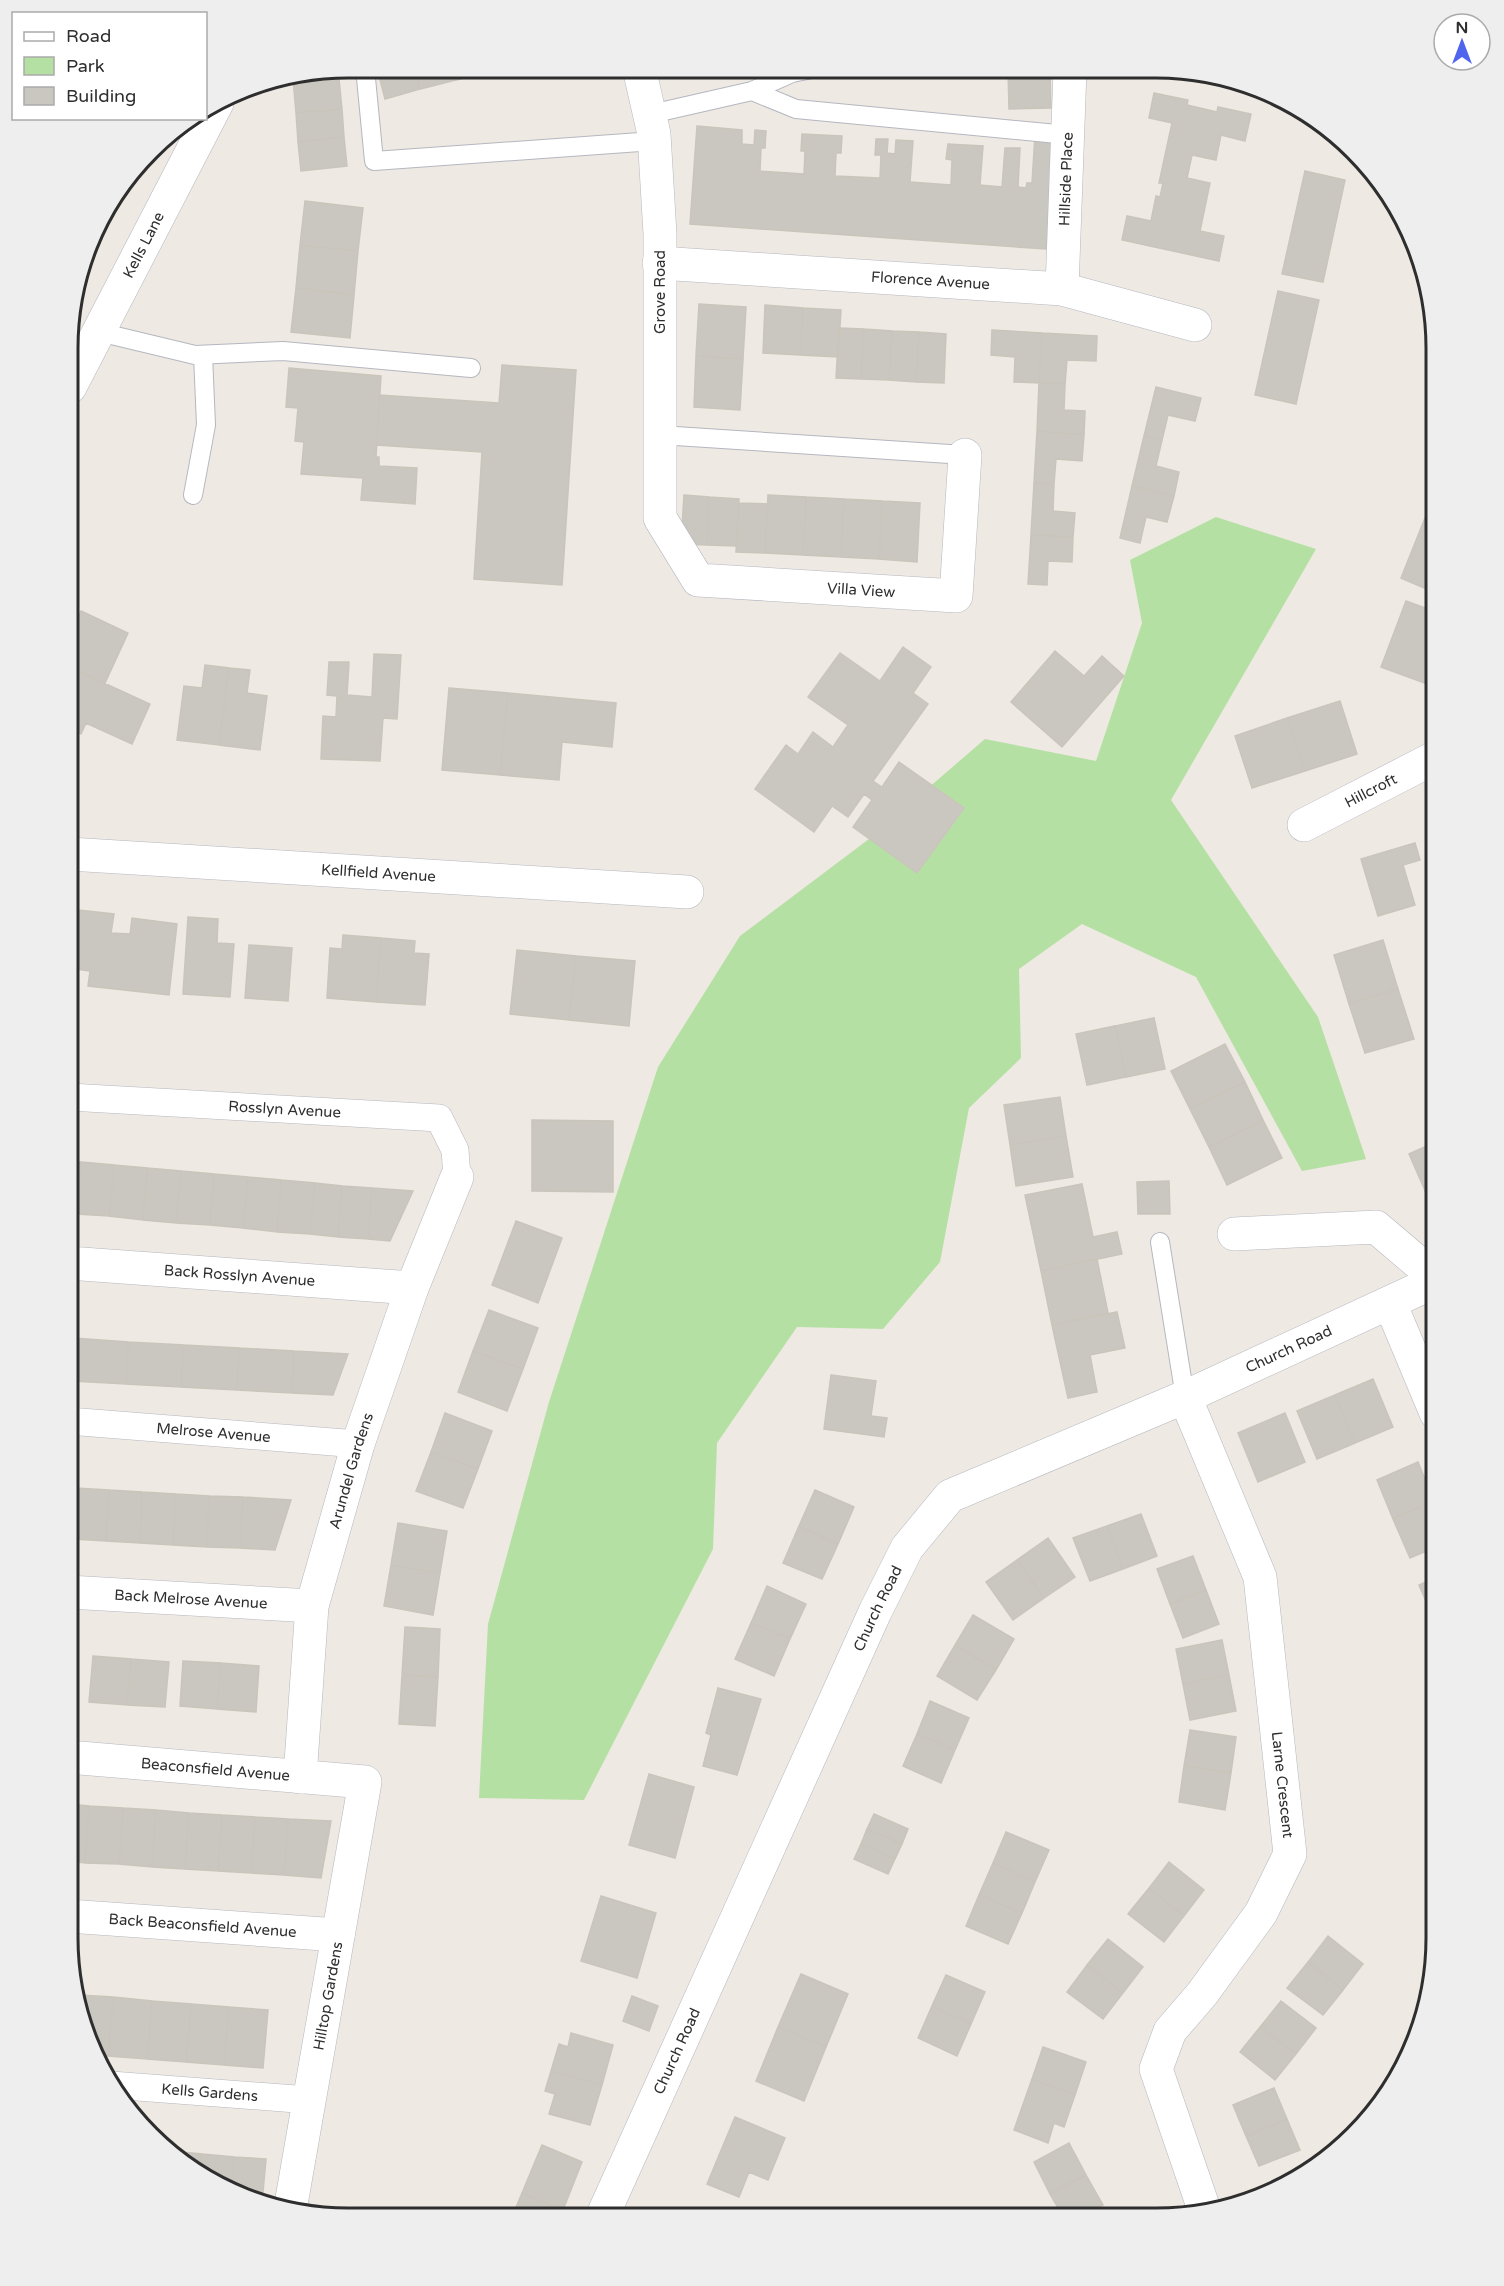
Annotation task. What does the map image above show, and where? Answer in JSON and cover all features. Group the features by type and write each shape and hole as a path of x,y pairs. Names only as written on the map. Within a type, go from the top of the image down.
{"street":[{"name":"Grove Road","path":"641,78 652,127 659,263 660,518"},
{"name":"Hillside Place","path":"1062,290 1070,78"},
{"name":"Kells Lane","path":"78,372 211,115"},
{"name":"Florence Avenue","path":"659,263 1062,290 1195,325"},
{"name":"Villa View","path":"660,518 698,580 956,596 965,455"},
{"name":"Hillcroft","path":"1304,825 1426,762"},
{"name":"Kellfield Avenue","path":"78,855 687,892"},
{"name":"Rosslyn Avenue","path":"78,1098 439,1118 455,1150 457,1177"},
{"name":"Arundel Gardens","path":"300,1777 312,1606 358,1444 412,1288 457,1177"},
{"path":"1234,1234 1376,1227 1426,1271"},
{"name":"Back Rosslyn Avenue","path":"78,1264 412,1288"},
{"name":"Church Road","path":"606,2208 675,2051 907,1548 950,1496 1185,1397 1426,1285"},
{"path":"1390,1303 1426,1389"},
{"name":"Larne Crescent","path":"1185,1397 1260,1577 1290,1854 1261,1913 1202,1994 1170,2031 1156,2069 1202,2204"},
{"name":"Melrose Avenue","path":"78,1422 358,1444"},
{"name":"Back Melrose Avenue","path":"78,1593 312,1606"},
{"name":"Beaconsfield Avenue","path":"78,1758 365,1782"},
{"name":"Hilltop Gardens","path":"291,2202 365,1782"},
{"name":"Back Beaconsfield Avenue","path":"78,1917 338,1935"},
{"name":"Kells Gardens","path":"122,2086 309,2100"}],"lane":[{"path":"366,78 374,161 652,127 752,91 781,78"},
{"path":"752,91 796,109 1068,135"},
{"path":"99,332 203,355 283,351 471,368"},
{"path":"193,495 206,425 203,355"},
{"path":"660,435 965,455"},
{"path":"1160,1242 1185,1397"}],"green space":[{"path":"1216,517 1316,549 1171,800 1318,1017 1366,1159 1302,1171 1196,977 1082,924 1019,969 1021,1058 969,1108 940,1262 883,1329 797,1327 717,1443 713,1549 584,1800 479,1798 488,1624 549,1402 658,1067 740,936 869,839 985,739 1096,761 1142,623 1130,560"}],"building":[{"path":"380,78 417,78 420,89 385,99"},
{"path":"417,78 455,78 456,80 420,89"},
{"path":"1008,78 1050,78 1051,108 1009,109"},
{"path":"339,79 342,109 296,113 293,83"},
{"path":"1154,93 1188,100 1187,105 1217,112 1218,107 1251,114 1245,141 1221,135 1216,160 1192,155 1187,178 1210,183 1200,231 1224,236 1219,261 1122,240 1127,216 1151,221 1156,196 1160,197 1163,183 1159,183 1172,123 1149,118"},
{"path":"342,109 344,137 298,142 296,113"},
{"path":"697,126 742,130 742,144 754,145 755,130 766,131 765,148 761,148 760,171 804,174 805,151 801,151 802,134 842,136 841,153 836,153 835,176 880,178 881,155 875,155 876,139 888,139 887,153 895,154 896,140 913,141 910,182 951,185 952,160 946,159 948,144 983,146 980,185 1002,187 1005,148 1020,148 1018,187 1026,188 1027,183 1032,183 1035,135 1054,136 1046,249 690,224"},
{"path":"344,137 347,166 301,171 298,142"},
{"path":"1305,171 1345,180 1323,282 1282,274"},
{"path":"305,201 363,208 358,251 300,245"},
{"path":"300,245 358,251 354,295 296,288"},
{"path":"296,288 354,295 350,338 291,332"},
{"path":"1278,291 1319,300 1296,404 1255,395"},
{"path":"699,304 746,307 743,359 696,356"},
{"path":"765,305 803,308 800,355 763,353"},
{"path":"803,308 841,310 838,357 800,355"},
{"path":"839,328 864,329 861,379 836,378"},
{"path":"864,329 892,331 889,380 861,379"},
{"path":"992,330 1042,333 1039,383 1014,382 1015,357 991,355"},
{"path":"892,331 919,332 916,382 889,380"},
{"path":"919,332 946,334 944,383 916,382"},
{"path":"1042,333 1097,336 1096,361 1067,360 1065,384 1039,383"},
{"path":"696,356 743,359 740,410 694,407"},
{"path":"502,365 576,370 562,585 474,579 482,452 377,445 380,395 499,403"},
{"path":"289,368 381,376 376,457 379,457 379,466 417,468 415,504 361,500 363,478 301,474 304,442 295,441 298,408 286,407"},
{"path":"1039,383 1065,384 1064,410 1085,411 1084,435 1037,431"},
{"path":"1156,387 1201,398 1195,421 1168,415 1162,440 1144,436"},
{"path":"1037,431 1084,435 1082,461 1056,459 1054,484 1034,483"},
{"path":"1144,436 1162,440 1156,466 1179,472 1174,496 1132,486"},
{"path":"1034,483 1054,484 1053,511 1075,513 1073,537 1031,535"},
{"path":"1132,486 1174,496 1167,522 1146,517 1140,543 1120,538"},
{"path":"684,495 709,497 707,545 681,544"},
{"path":"768,495 806,497 803,555 765,553"},
{"path":"709,497 739,499 736,546 707,545"},
{"path":"806,497 844,499 841,557 803,555"},
{"path":"844,499 882,501 879,559 841,557"},
{"path":"882,501 920,503 917,562 879,559"},
{"path":"739,503 768,504 765,553 736,552"},
{"path":"1426,516 1426,589 1401,578"},
{"path":"1031,535 1073,537 1072,562 1048,561 1047,585 1028,584"},
{"path":"1406,601 1426,608 1426,684 1381,667"},
{"path":"81,611 128,633 105,683 78,671 78,618"},
{"path":"903,647 931,667 913,693 928,704 873,781 882,787 899,762 964,808 917,873 853,827 872,800 864,794 848,817 832,806 814,832 755,789 786,745 798,754 813,732 833,747 848,725 808,697 840,653 880,681"},
{"path":"1055,651 1084,676 1102,656 1124,676 1062,747 1011,702"},
{"path":"374,654 401,655 397,719 383,718 380,761 321,759 323,716 336,717 337,696 327,695 329,662 349,662 347,695 372,697"},
{"path":"205,665 229,668 219,745 177,740 184,686 202,688"},
{"path":"229,668 250,670 247,693 267,696 260,750 219,745"},
{"path":"78,671 150,704 132,744 86,723 81,734 78,732"},
{"path":"449,688 508,693 500,775 442,770"},
{"path":"508,693 616,703 612,747 562,742 559,780 500,775"},
{"path":"1340,701 1357,754 1305,771 1287,718"},
{"path":"1287,718 1305,771 1252,788 1235,736"},
{"path":"1415,843 1420,860 1403,865 1415,905 1378,916 1361,859"},
{"path":"78,910 114,914 111,933 130,934 132,918 177,924 169,995 88,986 90,971 78,969"},
{"path":"188,917 218,919 217,943 234,944 230,997 183,994"},
{"path":"343,935 381,938 376,1002 327,998 330,948 342,949"},
{"path":"381,938 415,941 414,953 429,954 425,1005 376,1002"},
{"path":"1383,940 1398,989 1349,1004 1334,955"},
{"path":"249,945 292,948 288,1001 245,998"},
{"path":"517,950 576,956 569,1020 510,1014"},
{"path":"576,956 635,961 629,1026 569,1020"},
{"path":"1398,989 1414,1039 1365,1053 1349,1004"},
{"path":"1154,1018 1165,1069 1126,1077 1115,1026"},
{"path":"1115,1026 1126,1077 1087,1085 1076,1034"},
{"path":"1225,1044 1245,1082 1190,1109 1171,1071"},
{"path":"1245,1082 1263,1120 1209,1147 1190,1109"},
{"path":"1060,1097 1066,1136 1010,1145 1004,1105"},
{"path":"532,1120 613,1121 613,1192 532,1191"},
{"path":"1263,1120 1282,1158 1227,1185 1209,1147"},
{"path":"1066,1136 1073,1177 1016,1186 1010,1145"},
{"path":"1426,1146 1426,1193 1409,1154"},
{"path":"78,1162 81,1162 78,1193"},
{"path":"81,1162 114,1165 109,1216 78,1214"},
{"path":"114,1165 147,1168 143,1220 109,1216"},
{"path":"147,1168 181,1171 176,1223 143,1220"},
{"path":"181,1171 214,1174 210,1225 176,1223"},
{"path":"214,1174 248,1177 243,1228 210,1225"},
{"path":"248,1177 281,1180 277,1232 243,1228"},
{"path":"281,1180 315,1183 310,1234 277,1232"},
{"path":"1169,1181 1170,1214 1138,1214 1137,1182"},
{"path":"315,1183 342,1186 338,1237 310,1234"},
{"path":"1082,1184 1093,1237 1117,1232 1122,1254 1041,1271 1025,1195"},
{"path":"342,1186 372,1188 368,1239 338,1237"},
{"path":"372,1188 413,1191 390,1241 368,1239"},
{"path":"516,1221 562,1238 538,1303 492,1285"},
{"path":"1097,1259 1108,1313 1052,1325 1041,1271"},
{"path":"489,1310 538,1328 523,1369 473,1351"},
{"path":"1117,1312 1125,1348 1090,1355 1097,1392 1068,1398 1052,1325"},
{"path":"78,1338 128,1342 126,1384 78,1381"},
{"path":"128,1342 184,1345 181,1387 126,1384"},
{"path":"184,1345 239,1348 237,1390 181,1387"},
{"path":"239,1348 294,1351 292,1393 237,1390"},
{"path":"294,1351 348,1354 333,1395 292,1393"},
{"path":"473,1351 523,1369 507,1411 458,1392"},
{"path":"831,1375 876,1381 871,1416 887,1418 884,1437 824,1429"},
{"path":"1373,1379 1393,1427 1355,1443 1335,1395"},
{"path":"1335,1395 1355,1443 1317,1459 1297,1411"},
{"path":"445,1413 492,1431 478,1469 431,1452"},
{"path":"1285,1413 1305,1462 1258,1482 1238,1433"},
{"path":"431,1452 478,1469 463,1508 416,1491"},
{"path":"1418,1462 1426,1482 1426,1505 1393,1519 1377,1480"},
{"path":"78,1488 109,1490 106,1541 78,1539"},
{"path":"109,1490 142,1492 140,1543 106,1541"},
{"path":"815,1490 854,1507 838,1544 799,1526"},
{"path":"142,1492 176,1494 173,1545 140,1543"},
{"path":"176,1494 209,1496 207,1547 173,1545"},
{"path":"209,1496 243,1497 240,1548 207,1547"},
{"path":"243,1497 291,1500 275,1550 240,1548"},
{"path":"1426,1505 1426,1551 1410,1558 1393,1519"},
{"path":"1141,1514 1157,1556 1123,1569 1107,1526"},
{"path":"398,1523 447,1531 440,1573 391,1565"},
{"path":"799,1526 838,1544 822,1579 783,1563"},
{"path":"1107,1526 1123,1569 1090,1581 1073,1538"},
{"path":"1048,1538 1075,1577 1044,1598 1017,1560"},
{"path":"1193,1556 1206,1590 1170,1604 1157,1569"},
{"path":"1017,1560 1044,1598 1013,1620 986,1582"},
{"path":"391,1565 440,1573 433,1615 384,1606"},
{"path":"1426,1582 1426,1601 1419,1585"},
{"path":"767,1586 806,1604 790,1639 751,1623"},
{"path":"1206,1590 1219,1624 1183,1638 1170,1604"},
{"path":"973,1615 1014,1639 996,1670 955,1645"},
{"path":"751,1623 790,1639 774,1676 735,1659"},
{"path":"405,1627 440,1629 438,1677 402,1675"},
{"path":"1222,1640 1229,1675 1183,1684 1176,1649"},
{"path":"955,1645 996,1670 977,1700 937,1676"},
{"path":"93,1656 131,1659 127,1705 89,1702"},
{"path":"131,1659 169,1662 165,1707 127,1705"},
{"path":"183,1661 221,1663 217,1709 180,1706"},
{"path":"221,1663 259,1666 256,1712 217,1709"},
{"path":"402,1675 438,1677 435,1726 399,1724"},
{"path":"1229,1675 1236,1711 1190,1720 1183,1684"},
{"path":"718,1688 761,1699 737,1775 703,1766 711,1735 706,1733"},
{"path":"930,1701 969,1718 955,1750 917,1734"},
{"path":"1190,1730 1236,1737 1231,1773 1184,1766"},
{"path":"917,1734 955,1750 941,1783 903,1766"},
{"path":"1184,1766 1231,1773 1225,1810 1179,1802"},
{"path":"649,1774 694,1787 675,1858 629,1845"},
{"path":"78,1805 89,1806 85,1863 78,1862"},
{"path":"89,1806 123,1808 119,1864 85,1863"},
{"path":"123,1808 156,1810 152,1867 119,1864"},
{"path":"156,1810 189,1813 185,1869 152,1867"},
{"path":"189,1813 222,1815 218,1871 185,1869"},
{"path":"874,1814 908,1829 902,1844 867,1829"},
{"path":"222,1815 255,1817 251,1873 218,1871"},
{"path":"255,1817 288,1819 284,1875 251,1873"},
{"path":"288,1819 331,1821 321,1878 284,1875"},
{"path":"867,1829 902,1844 895,1859 861,1844"},
{"path":"1006,1832 1049,1850 1035,1882 993,1863"},
{"path":"861,1844 895,1859 888,1874 854,1859"},
{"path":"1169,1862 1204,1890 1184,1916 1149,1888"},
{"path":"993,1863 1035,1882 1022,1913 979,1895"},
{"path":"1149,1888 1184,1916 1164,1942 1128,1914"},
{"path":"979,1895 1022,1913 1008,1944 966,1926"},
{"path":"601,1896 656,1913 637,1978 581,1961"},
{"path":"1328,1936 1363,1964 1343,1990 1308,1962"},
{"path":"1108,1939 1143,1967 1123,1993 1087,1965"},
{"path":"1308,1962 1343,1990 1323,2015 1287,1988"},
{"path":"1087,1965 1123,1993 1103,2019 1067,1992"},
{"path":"801,1974 848,1994 826,2047 778,2027"},
{"path":"946,1975 985,1992 971,2024 932,2006"},
{"path":"84,1995 113,1997 108,2056 105,2056 92,2025"},
{"path":"632,1996 658,2006 649,2031 623,2021"},
{"path":"113,1997 152,2001 147,2059 108,2056"},
{"path":"152,2001 191,2004 186,2062 147,2059"},
{"path":"1281,2001 1316,2028 1296,2054 1260,2027"},
{"path":"191,2004 229,2007 224,2065 186,2062"},
{"path":"932,2006 971,2024 957,2056 918,2038"},
{"path":"229,2007 268,2010 263,2068 224,2065"},
{"path":"778,2027 826,2047 804,2101 756,2081"},
{"path":"1260,2027 1296,2054 1275,2080 1240,2052"},
{"path":"571,2033 613,2045 602,2085 551,2071 559,2044 568,2047"},
{"path":"1043,2047 1086,2062 1075,2095 1032,2079"},
{"path":"551,2071 602,2085 590,2125 549,2114 555,2094 545,2091"},
{"path":"1032,2079 1075,2095 1064,2127 1054,2123 1048,2143 1014,2130"},
{"path":"1274,2088 1287,2119 1246,2136 1233,2105"},
{"path":"735,2117 785,2138 768,2180 749,2172 739,2197 707,2184"},
{"path":"1287,2119 1300,2150 1259,2166 1246,2136"},
{"path":"1069,2143 1086,2175 1050,2194 1034,2162"},
{"path":"542,2145 582,2162 564,2208 558,2208 522,2193"},
{"path":"183,2152 202,2154 201,2165"},
{"path":"202,2154 234,2157 232,2182 213,2172 201,2165"},
{"path":"234,2157 266,2159 263,2195 232,2182"},
{"path":"1086,2175 1103,2205 1097,2208 1058,2208 1050,2194"},
{"path":"522,2193 558,2208 516,2208"}]}
